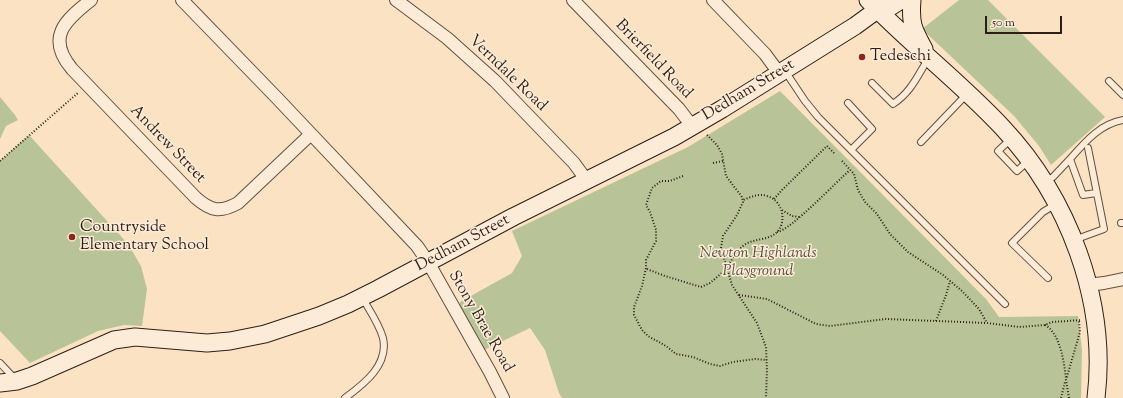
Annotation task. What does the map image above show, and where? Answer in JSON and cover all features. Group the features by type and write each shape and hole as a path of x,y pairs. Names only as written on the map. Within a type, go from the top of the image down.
{"main road":[{"name":"Dedham Street","path":"0,383 17,381 41,373 94,347 114,340 135,337 212,343 241,340 265,334 319,316 362,297 513,217 657,146 855,26 876,3 893,6 901,0"},
{"path":"912,0 912,26 928,58"},
{"path":"876,3 928,58 968,94 1012,138 1029,160 1056,204 1073,240 1088,285 1095,321 1098,355 1096,398"},
{"name":"Dedham Street","path":"0,395 17,381"}],"street":[{"name":"Andrew Street","path":"90,0 64,25 59,38 60,51 63,58 196,198 207,207 212,209 225,209 238,203 310,134"},
{"path":"182,0 411,239 428,262"},
{"name":"Verndale Road","path":"396,0 447,38 495,82 574,163 583,173 587,181"},
{"name":"Brierfield Road","path":"573,0 679,109 692,126"},
{"path":"712,0 782,71"},
{"name":"Stony Brae Road","path":"428,262 503,398"},
{"path":"1088,285 1123,279"}],"lane":[{"path":"872,83 893,104 902,99 911,89 928,58"},
{"path":"782,71 811,109 1005,304"},
{"path":"1109,81 1123,95"},
{"path":"921,142 968,94"},
{"path":"848,103 872,129 851,150"},
{"path":"1044,183 1053,177 1099,130 1114,121 1123,120"},
{"path":"1073,240 1104,229 1088,148"},
{"path":"1070,159 1083,196 1096,192"},
{"path":"1048,278 1012,243 1043,212 1056,204"},
{"path":"344,398 377,369 383,358 384,344 380,332 362,297"},
{"path":"0,363 17,381"}],"path":[{"path":"0,161 87,85"},
{"path":"707,135 717,145 722,154 726,176 743,200 735,220 723,236 721,248 732,286 758,323 766,347 766,398"},
{"path":"774,199 827,146 835,154"},
{"path":"712,162 723,161"},
{"path":"842,162 854,174 858,190 865,202 877,214 894,239 916,258 943,275 962,291 979,309 987,323"},
{"path":"646,268 665,276 701,287 710,283 727,269 734,256 744,245 777,232 782,232 850,170"},
{"path":"683,176 670,181 661,181 652,188 646,205 656,230 656,241 646,260 646,268 642,286 634,307 634,315 637,324 648,336 666,346 676,354 694,357 710,364 720,366 733,362 755,359 767,360"},
{"path":"743,200 760,195 767,196 774,199 782,210 792,216 799,217"},
{"path":"777,232 782,225 782,210"},
{"path":"936,321 950,281"},
{"path":"739,295 767,299 816,324 830,326 886,319 987,323 1019,327 1045,325 1052,322 1084,320 1083,314"},
{"path":"1061,398 1080,332 1079,321"},
{"path":"1045,325 1050,328 1056,336 1065,366 1069,398"}],"green space":[{"path":"959,0 988,0 1105,117 1051,165 1039,146 1014,116 922,29"},
{"name":"Newton Highlands Playground","path":"780,91 986,299 999,317 1078,316 1082,350 1081,398 562,398 545,350 530,328 484,350 458,311 460,302 512,273 522,256 512,231 688,147"},
{"path":"0,97 18,120 6,126 0,139"},
{"name":"Countryside Elementary School","path":"29,135 128,244 141,266 147,289 142,326 124,325 98,331 30,363 0,331 0,161"}],"place":[{"name":"Tedeschi","path":"862,57"},
{"name":"Countryside Elementary School","path":"72,237"}]}
